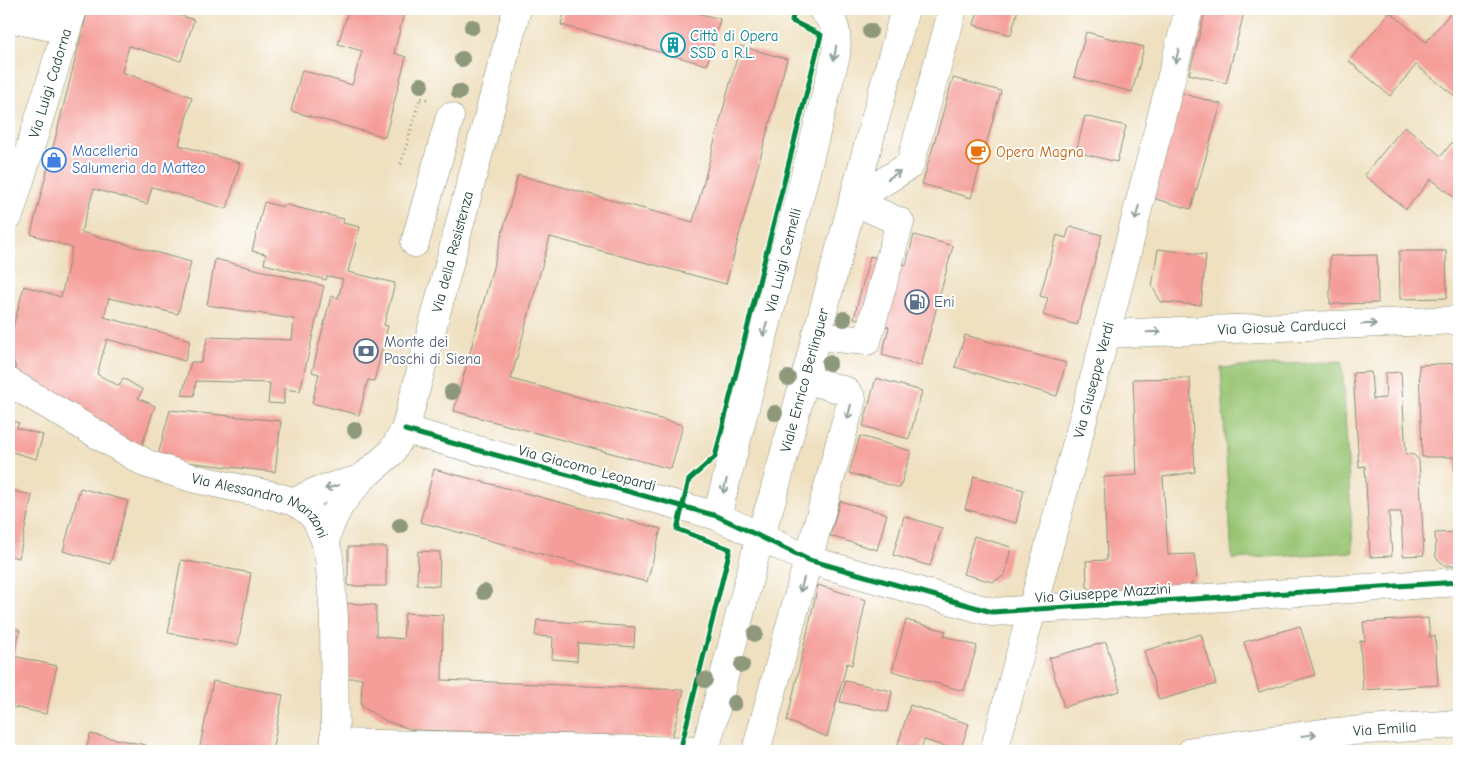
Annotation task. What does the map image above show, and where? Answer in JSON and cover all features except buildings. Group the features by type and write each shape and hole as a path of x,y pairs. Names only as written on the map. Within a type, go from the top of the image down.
{"street":[{"name":"Via della Resistenza","path":"325,540 340,505 361,479 391,453 405,430 518,9"},
{"name":"Via Luigi Gemelli","path":"717,516 836,55 836,28 831,18 822,9"},
{"name":"Viale Enrico Berlinguer","path":"705,751 760,536 805,379 904,9"},
{"path":"853,201 910,165 953,9"},
{"name":"Via Giuseppe Verdi","path":"994,751 1106,334 1189,9"},
{"path":"9,18 69,20"},
{"name":"Via Luigi Cadorna","path":"9,216 18,152 69,20"},
{"path":"416,243 450,117"},
{"path":"431,184 468,195"},
{"path":"816,336 867,341 890,260 900,222 853,201"},
{"name":"Via Giosuè Carducci","path":"1106,334 1459,320"},
{"path":"756,751 852,398 846,391 805,379"},
{"name":"Via Alessandro Manzoni","path":"9,382 147,464 192,478 295,502 316,519 325,540 329,557 334,617 336,747 693,751"},
{"name":"Via Giacomo Leopardi","path":"405,430 717,516 760,536"},
{"name":"Via della Resistenza","path":"295,502 319,490 361,479"},
{"name":"Via Giuseppe Mazzini","path":"760,536 809,560 992,612 1459,582"},
{"name":"Via Emilia","path":"1192,751 1322,733 1459,724"}],"green space":[{"path":"1342,361 1353,552 1232,559 1221,368"}],"cycle path":[{"path":"680,751 730,549 677,529 689,480 715,457 821,35 792,21 794,9"},
{"path":"405,430 717,516 809,560 992,612 1459,582"}],"place":[{"name":"Città di Opera SSD a R.L.","path":"673,45"},
{"name":"Opera Magna","path":"978,152"},
{"name":"Macelleria Salumeria da Matteo","path":"54,160"},
{"name":"Eni","path":"917,302"},
{"name":"Monte dei Paschi di Siena","path":"366,351"}]}
